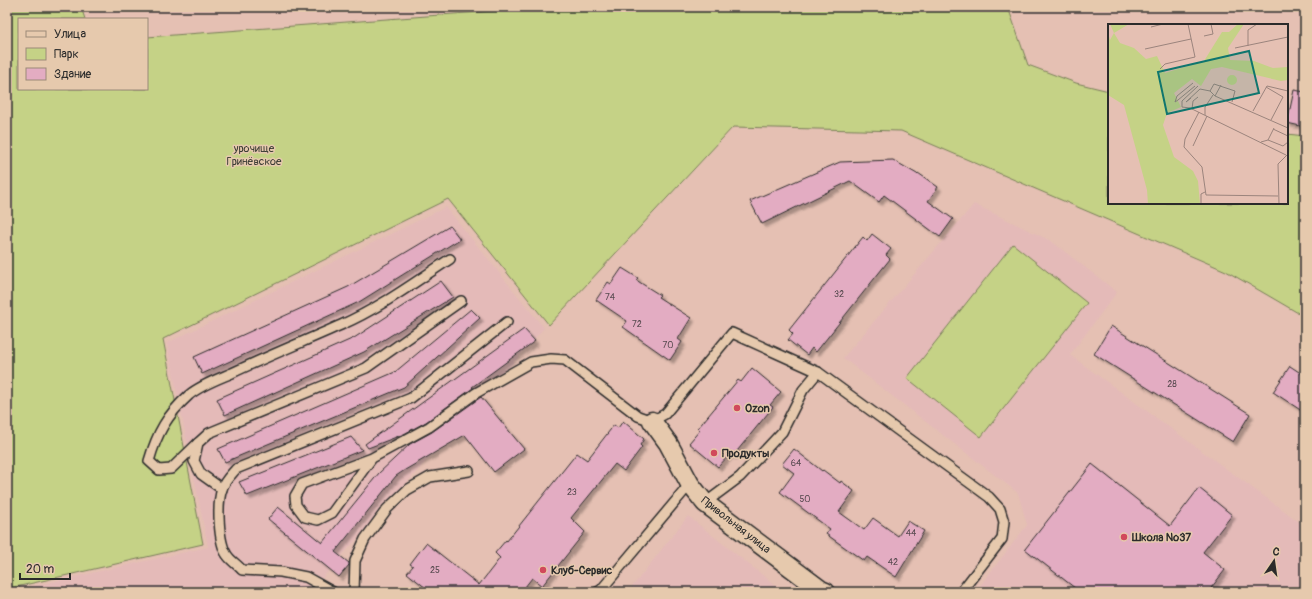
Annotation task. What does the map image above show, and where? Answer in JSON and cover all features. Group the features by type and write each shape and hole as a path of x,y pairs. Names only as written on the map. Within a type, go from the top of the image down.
{"street":[{"name":"Привольная улица","path":"652,420 668,443 690,484 705,503 821,590 826,592"}],"lane":[{"path":"450,259 396,295 343,324 210,383 190,394 166,420 154,441 149,461 159,470 170,469 209,433 366,368 461,301"},
{"path":"333,592 306,577 281,572 242,570 226,555 220,536 219,510 222,489 228,477 236,469 411,398 507,322"},
{"path":"372,458 332,513 318,520 305,517 296,505 295,496 302,484 372,458 429,427 476,393 531,362 551,358 565,360 638,416 652,420 665,414 732,333 818,372 989,496 1000,509 1004,522 1002,540 961,592"},
{"path":"705,503 740,477 782,432 803,390 818,372"},
{"path":"198,443 194,461 201,474 222,489"},
{"path":"354,592 355,561 366,539 387,509 407,490 430,476 469,471"},
{"path":"597,592 601,590 690,484"}],"shaded area":[{"path":"974,204 1051,241 1117,292 1070,355 1305,526 1305,592 975,592 1027,525 1018,493 843,358"},
{"path":"446,207 544,328 310,592 7,592 208,547 167,343"},
{"path":"688,516 784,592 628,592"}],"green space":[{"name":"урочище Гринёвское","path":"7,7 81,7 85,18 18,18 18,90 148,90 148,37 547,7 1008,7 1028,65 1076,83 1108,91 1108,204 1288,204 1288,134 1305,136 1305,317 1226,271 901,131 733,127 549,325 448,199 163,339 203,544 7,589"},
{"path":"1013,244 1087,303 981,437 907,378"}],"building":[{"path":"1294,90 1305,92 1305,127 1288,123"},
{"path":"893,160 917,174 918,173 938,187 928,201 953,219 940,237 884,195 879,202 850,181 762,224 750,201 840,162"},
{"path":"450,226 460,239 359,302 202,374 194,357 348,287"},
{"path":"872,234 891,249 886,255 890,259 816,352 812,348 807,355 788,340 793,334 789,330 863,237 867,241"},
{"path":"622,268 638,278 636,280 660,295 658,297 691,318 678,339 682,342 670,360 623,327 627,321 596,300 608,282 611,284"},
{"path":"441,281 453,297 364,352 225,415 217,399 354,338"},
{"path":"471,309 480,318 404,387 225,462 218,449 395,372"},
{"path":"1111,326 1250,414 1233,442 1094,354"},
{"path":"524,329 535,341 426,422 404,434 368,448 365,444"},
{"path":"1290,366 1305,376 1305,413 1273,392"},
{"path":"752,368 781,392 770,405 773,407 733,456 730,454 718,467 689,443 700,430 698,428 738,380 741,382"},
{"path":"481,397 524,449 494,472 465,435 396,476 335,552 349,563 339,577 268,519 278,507 322,543 379,473 410,444 432,432"},
{"path":"623,421 644,439 640,445 642,447 624,471 615,464 571,518 585,532 542,586 532,578 521,592 431,592 407,573 413,566 410,564 426,543 479,585 500,558 495,553 506,540 507,541 577,453 587,460 614,425 618,428"},
{"path":"351,437 362,450 247,496 239,482"},
{"path":"794,449 822,471 823,470 840,483 841,481 854,491 839,512 864,530 873,518 898,536 908,521 924,531 896,577 867,557 864,561 826,534 830,529 780,492 794,473 782,464"},
{"name":"Школа №37","path":"1092,464 1170,526 1199,488 1232,515 1203,552 1225,570 1208,592 1080,592 1025,549"}],"place":[{"name":"Ozon","path":"737,408"},
{"name":"Продукты","path":"714,453"},
{"name":"Школа №37","path":"1124,537"},
{"name":"Клуб-Сервис","path":"543,570"}]}
